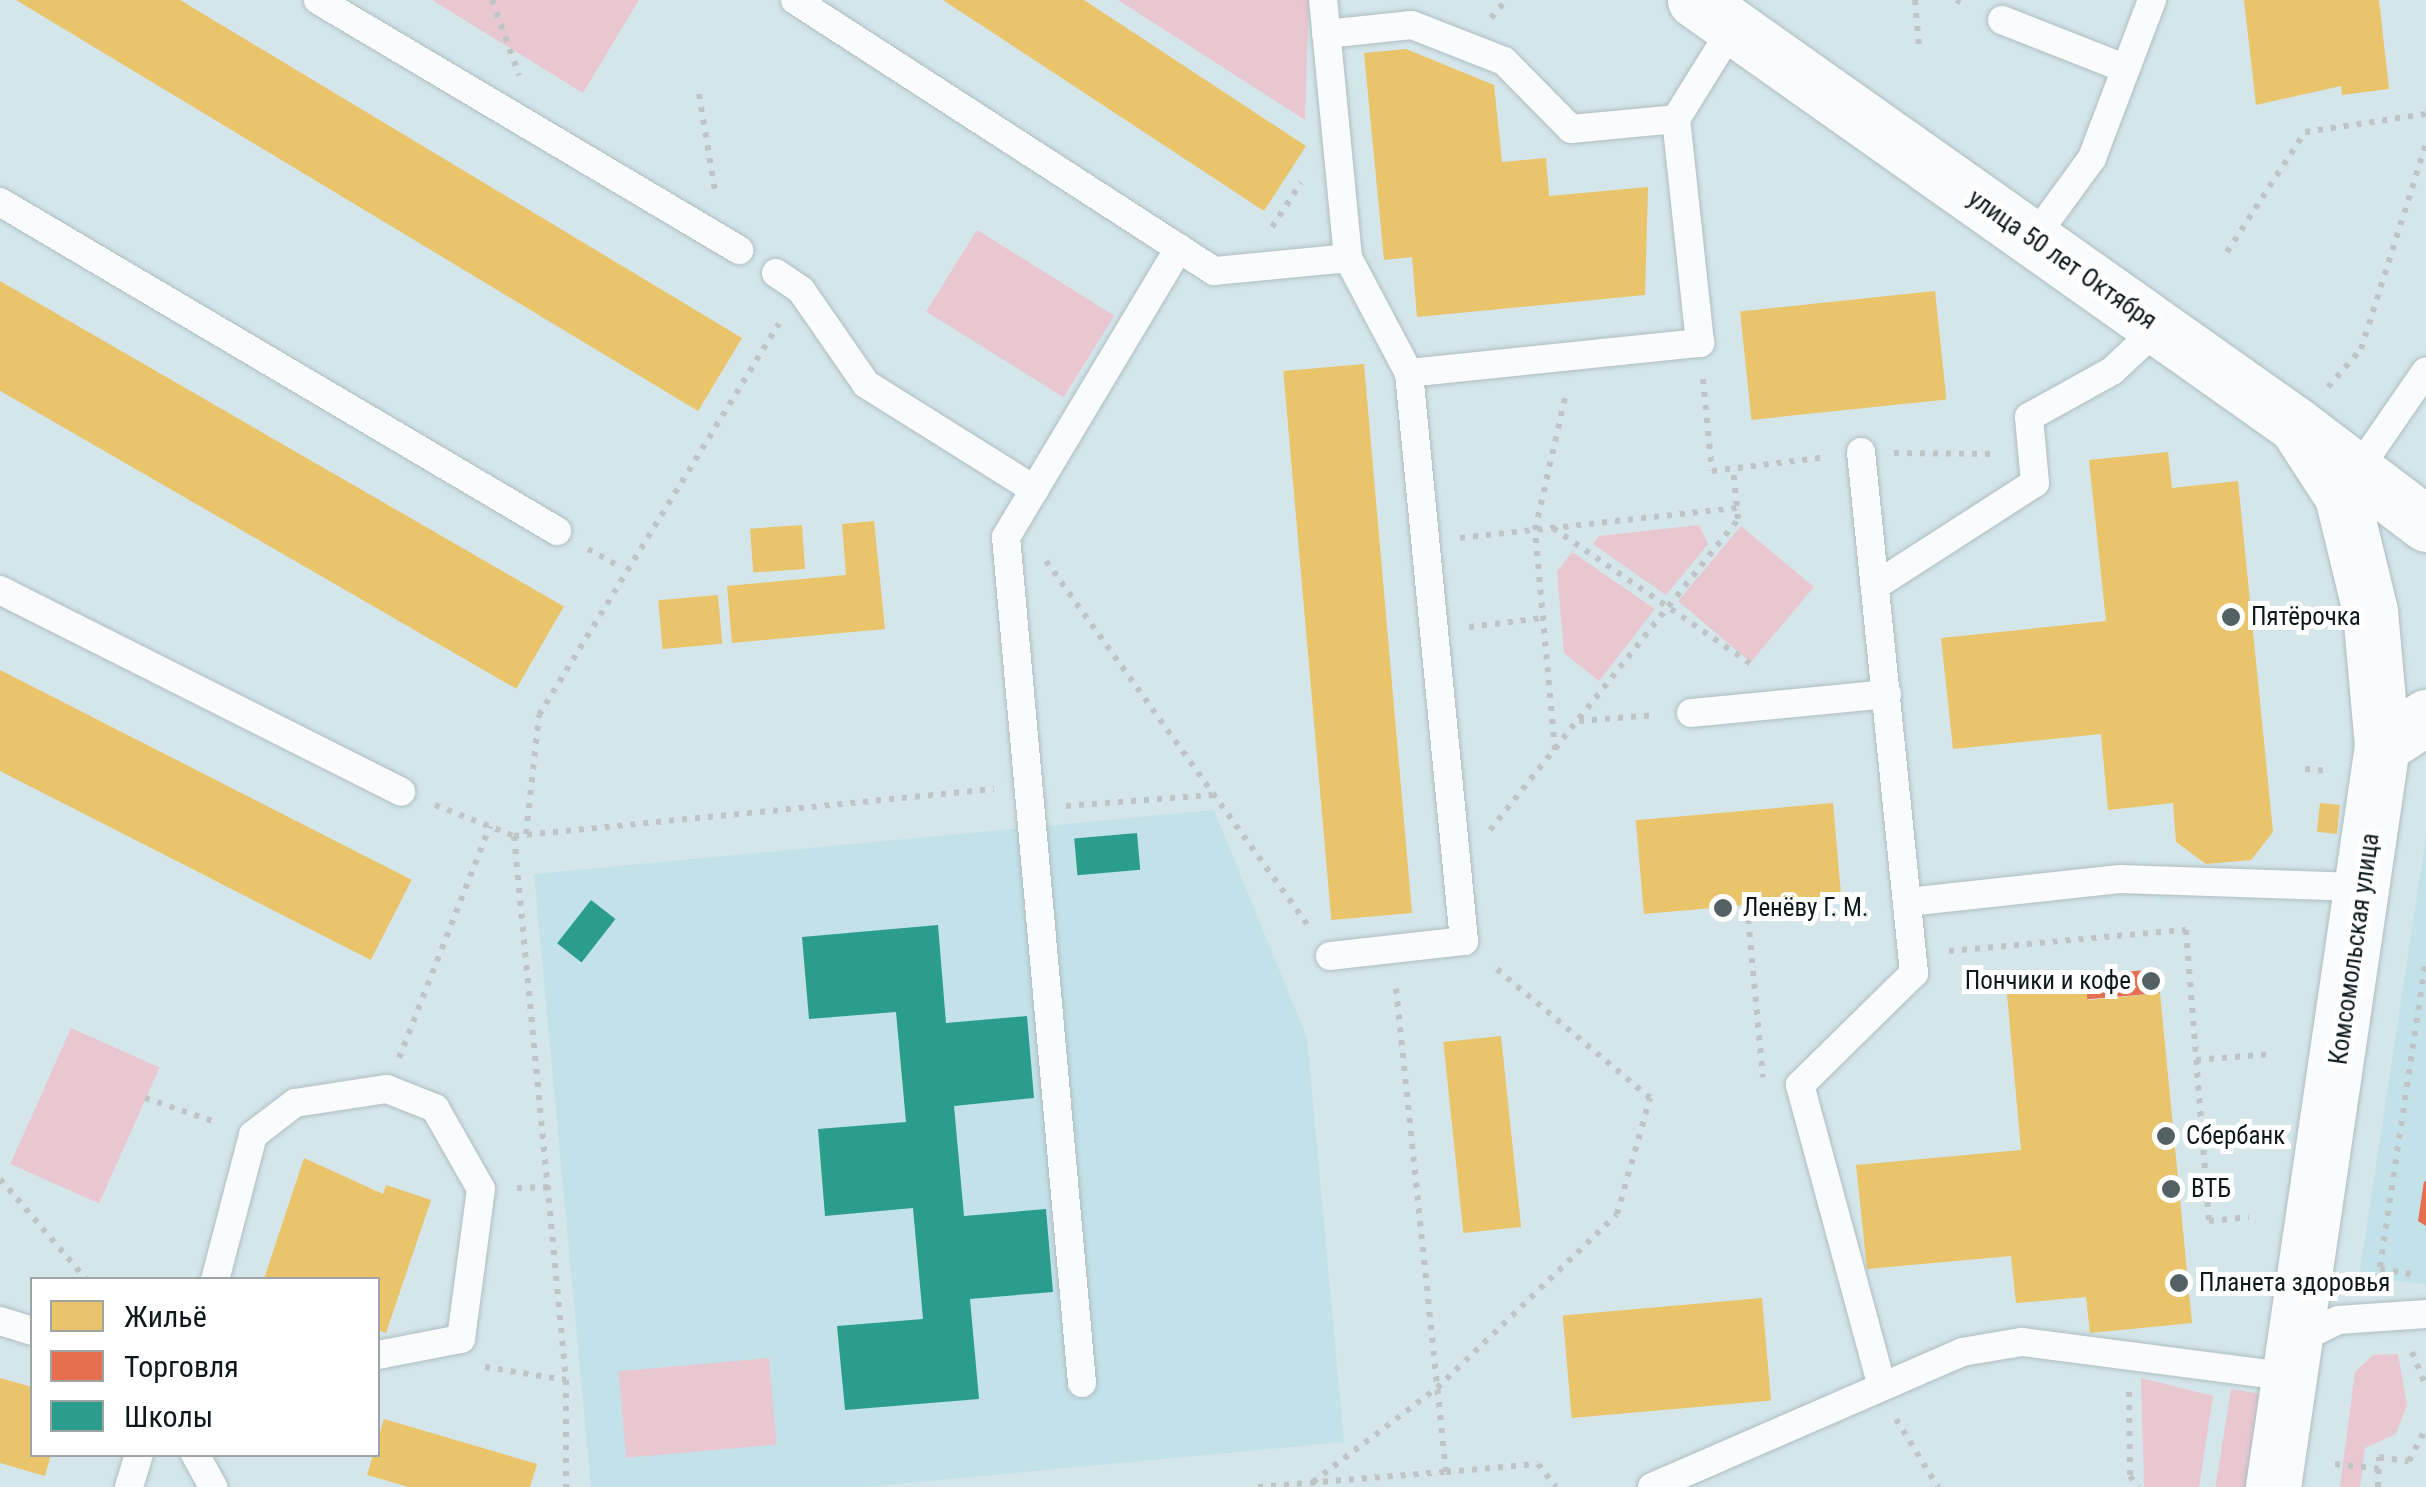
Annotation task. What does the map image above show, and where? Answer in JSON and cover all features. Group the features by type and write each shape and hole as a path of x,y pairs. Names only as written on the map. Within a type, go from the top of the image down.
{"street":[{"name":"улица 50 лет Октября","path":"1714,13 2158,328 2310,409 2357,471 2426,524"},
{"name":"Комсомольская улица","path":"2273,1487 2366,887 2404,731 2378,654 2353,528 2322,455 2310,409"}],"lane":[{"path":"318,0 731,245"},
{"path":"795,0 1214,270 1348,258"},
{"path":"1323,0 1348,258 1409,374 1464,941 1330,956"},
{"path":"2032,239 2092,158 2152,0"},
{"path":"1409,374 1700,343 1676,118 1714,13"},
{"path":"2002,20 2124,68"},
{"path":"1326,34 1412,25 1504,60 1572,130 1676,118"},
{"path":"0,202 557,531"},
{"path":"1082,1383 1006,537 1179,248"},
{"path":"776,274 801,290 866,384 1035,490"},
{"path":"1875,586 2035,483 2030,417 2112,370 2158,328"},
{"path":"2357,471 2426,371"},
{"path":"1861,452 1914,972 1800,1085 1882,1386"},
{"path":"0,590 400,792"},
{"path":"1691,713 1886,694"},
{"path":"1908,902 2120,879 2366,887"},
{"path":"216,1277 252,1134 295,1103 387,1089 435,1108 481,1189 461,1339 380,1355"},
{"path":"1652,1487 1962,1352 2022,1342 2128,1356 2292,1360 2374,1312 2426,1314"},
{"path":"0,1322 30,1330"},
{"path":"129,1487 138,1457"},
{"path":"197,1457 212,1487"}],"path":[{"path":"492,0 526,97 514,116"},
{"path":"1915,0 1919,47"},
{"path":"698,94 731,245"},
{"path":"2227,252 2305,132 2426,114"},
{"path":"1245,268 1335,132"},
{"path":"2310,409 2361,349 2426,144"},
{"path":"526,834 539,715 801,290"},
{"path":"1700,343 1712,471 1861,452 2033,455"},
{"path":"1555,750 1535,530 1574,358"},
{"path":"1456,873 1667,606 1737,508 1733,468"},
{"path":"1425,542 1737,508"},
{"path":"1016,520 1330,956"},
{"path":"1553,528 1807,703"},
{"path":"1434,632 1543,618"},
{"path":"1577,721 1691,713"},
{"path":"400,792 514,836 1029,797 1214,795"},
{"path":"387,1089 490,826"},
{"path":"514,836 566,1380 566,1487"},
{"path":"1746,906 1764,1088"},
{"path":"1914,972 1946,952 2186,930 2208,1221 2249,1217"},
{"path":"1313,1482 1437,1388 1616,1214 1650,1098 1464,941"},
{"path":"1392,949 1446,1472"},
{"path":"2426,960 2374,1312 2377,1336 2406,1336 2426,1388"},
{"path":"2196,1060 2272,1054"},
{"path":"145,1098 252,1134"},
{"path":"2202,1140 2260,1136"},
{"path":"0,1179 85,1277"},
{"path":"2380,1269 2426,1276"},
{"path":"2128,1356 2130,1476 2138,1487"},
{"path":"1894,1416 1938,1487"},
{"path":"2378,1487 2379,1456 2409,1461 2426,1428"},
{"path":"1258,1487 1538,1464 1556,1487"},
{"path":"2335,1464 2380,1469"}],"shaded area":[{"path":"432,0 639,0 583,93"},
{"path":"1118,0 1309,0 1305,120"},
{"path":"977,230 1114,316 1064,397 926,311"},
{"path":"1699,525 1708,544 1666,595 1593,544 1599,536"},
{"path":"1741,526 1814,587 1751,662 1678,601"},
{"path":"1572,552 1655,609 1599,681 1564,653 1557,572"},
{"path":"1214,810 1307,1038 1344,1442 865,1487 591,1487 534,874"},
{"path":"2426,837 2426,1284 2359,1277"},
{"path":"71,1028 160,1067 99,1204 10,1164"},
{"path":"2398,1354 2407,1405 2396,1434 2365,1448 2360,1487 2340,1487 2355,1372 2373,1355"},
{"path":"769,1358 777,1445 626,1458 619,1371"},
{"path":"2141,1378 2213,1396 2199,1487 2144,1487"},
{"path":"2231,1389 2263,1394 2248,1487 2216,1487"}],"building: Жильё":[{"path":"16,0 180,0 742,338 698,411"},
{"path":"943,0 1084,0 1306,146 1264,211"},
{"path":"2244,0 2379,0 2389,89 2342,95 2341,86 2256,105"},
{"path":"1406,49 1494,85 1502,162 1546,158 1549,196 1648,187 1645,295 1417,317 1412,257 1384,260 1364,53"},
{"path":"0,281 564,606 516,689 0,391"},
{"path":"1935,291 1946,399 1751,420 1740,311"},
{"path":"1364,364 1412,913 1331,920 1283,371"},
{"path":"2168,452 2172,488 2238,481 2273,832 2251,860 2206,864 2176,842 2173,803 2108,810 2101,734 1953,749 1941,638 2106,621 2089,460"},
{"path":"874,521 885,629 732,643 727,586 846,575 842,524"},
{"path":"802,525 805,569 753,573 750,529"},
{"path":"718,595 722,644 662,649 658,600"},
{"path":"0,670 412,880 371,960 0,771"},
{"path":"1833,803 1841,897 1644,914 1636,820"},
{"path":"2320,803 2340,805 2337,834 2317,832"},
{"path":"2085,975 2088,1000 2160,993 2192,1323 2090,1333 2086,1297 2016,1303 2011,1256 1867,1269 1856,1165 2021,1150 2006,983"},
{"path":"1501,1036 1521,1227 1463,1233 1443,1042"},
{"path":"304,1158 383,1194 386,1185 431,1200 386,1333 380,1331 380,1277 265,1277"},
{"path":"1762,1298 1771,1401 1572,1418 1563,1315"},
{"path":"0,1378 30,1386 30,1457 50,1457 45,1476 0,1463"},
{"path":"384,1419 537,1464 530,1487 409,1487 367,1475 372,1457 380,1457"}],"building: Торговля":[{"path":"2158,969 2160,993 2087,999 2085,975"},
{"path":"2426,1182 2426,1226 2418,1221"}],"building: Школы":[{"path":"1137,833 1140,870 1077,875 1074,838"},
{"path":"591,900 615,919 582,962 557,943"},
{"path":"938,925 946,1023 1027,1016 1034,1098 954,1106 964,1216 1046,1209 1053,1292 970,1299 979,1399 845,1410 837,1326 923,1319 913,1208 825,1216 818,1129 906,1122 896,1012 809,1019 802,937"}],"place":[{"name":"Пятёрочка","path":"2231,617"},
{"name":"Ленёву Г. М.","path":"1723,908"},
{"name":"Пончики и кофе","path":"2151,981"},
{"name":"Сбербанк","path":"2166,1136"},
{"name":"ВТБ","path":"2171,1189"},
{"name":"Планета здоровья","path":"2179,1283"}]}
